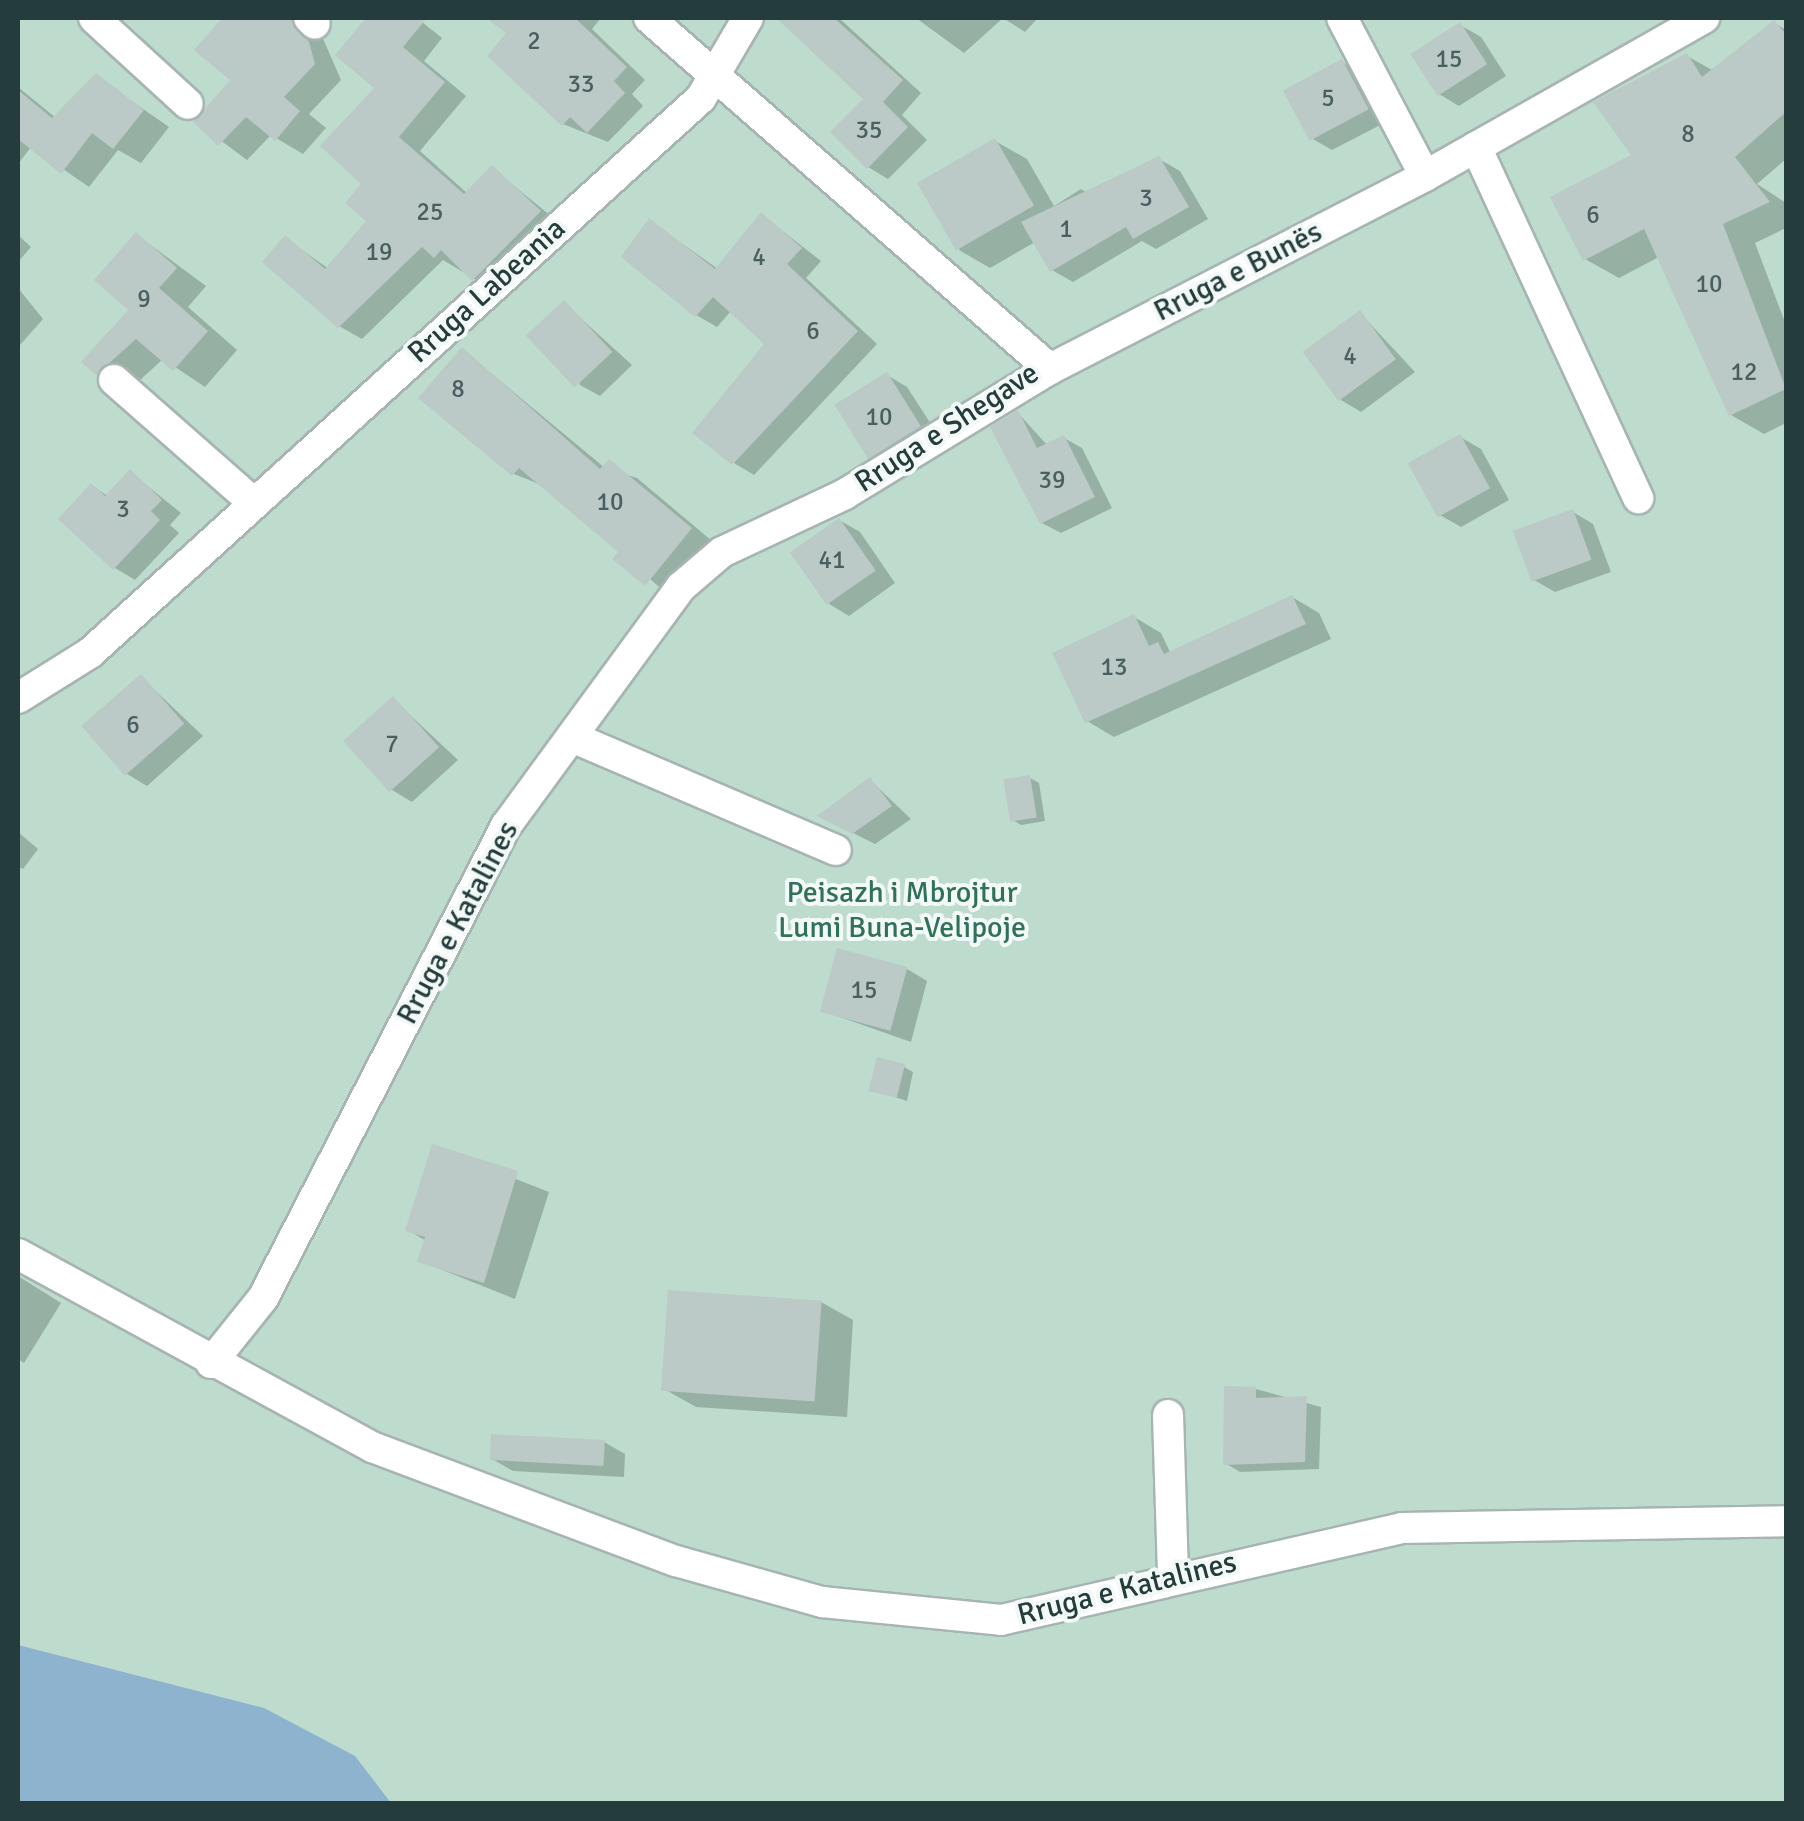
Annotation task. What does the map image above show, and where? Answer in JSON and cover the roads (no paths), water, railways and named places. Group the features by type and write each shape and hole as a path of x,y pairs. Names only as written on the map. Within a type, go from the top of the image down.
{"street":[{"path":"94,18 188,104"},
{"name":"Rruga e Shegave","path":"572,738 681,587 722,552 845,494 1050,369 649,18"},
{"path":"715,75 748,18"},
{"path":"1342,18 1425,176"},
{"name":"Rruga e Bunës","path":"1050,369 1425,176 1704,18"},
{"name":"Rruga Labeania","path":"18,698 90,653 701,98 715,75"},
{"path":"1476,147 1638,498"},
{"path":"114,380 254,503"},
{"path":"572,738 836,850"},
{"name":"Rruga e Katalines","path":"211,1363 264,1298 506,826 572,738"},
{"name":"Rruga e Katalines","path":"18,1254 211,1363 372,1447 676,1561 822,1602 1001,1620 1172,1577 1402,1528 1786,1521"},
{"path":"1168,1416 1172,1577"}],"water":[{"path":"18,1645 264,1708 355,1756 391,1803 18,1803"}],"park label":[{"name":"Peisazh i Mbrojtur Lumi Buna-Velipoje","path":"902,910"}]}
